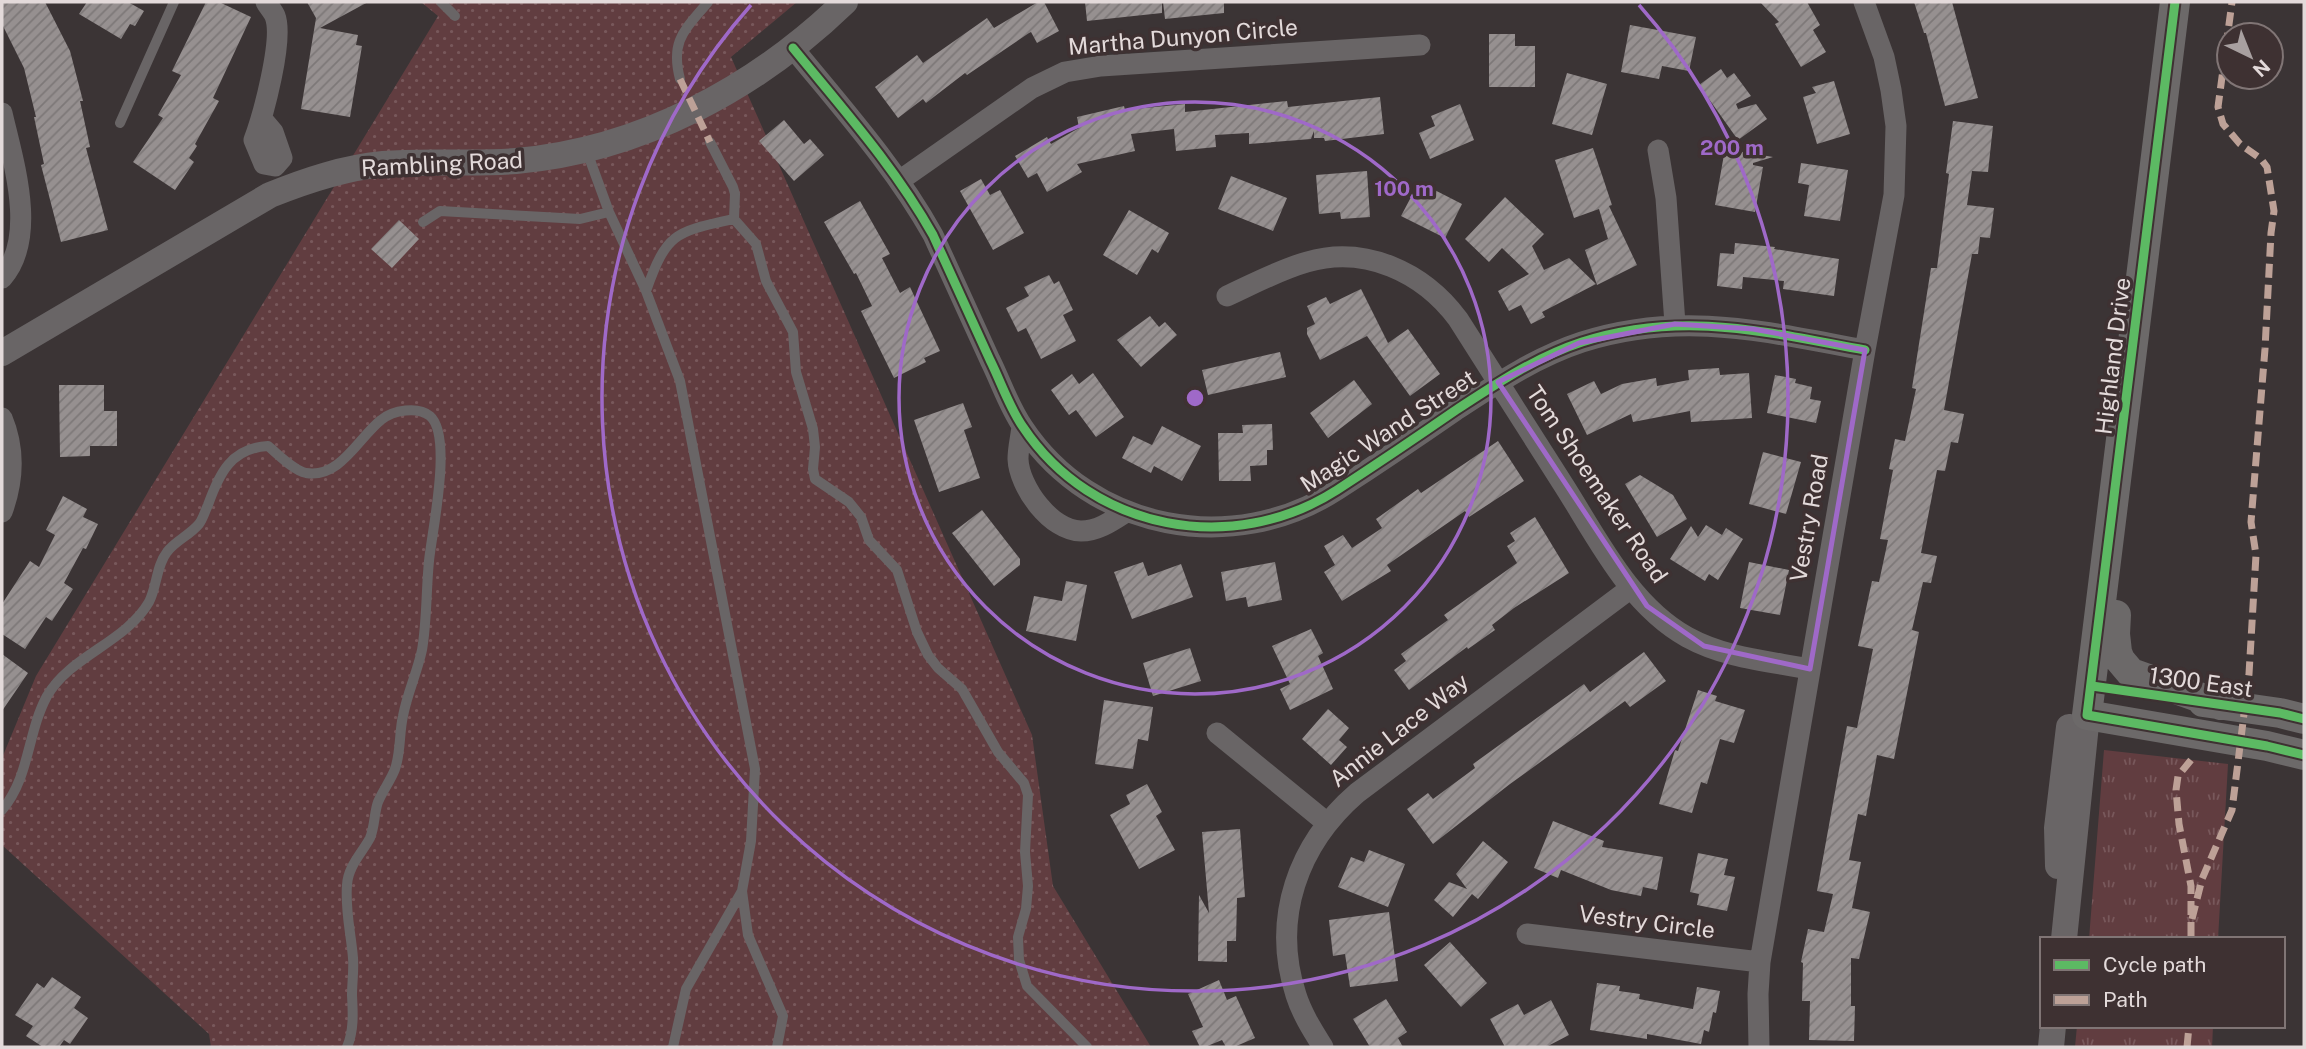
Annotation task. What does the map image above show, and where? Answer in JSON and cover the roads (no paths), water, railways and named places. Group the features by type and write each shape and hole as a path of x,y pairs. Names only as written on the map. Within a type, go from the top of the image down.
{"main road":[{"name":"Highland Drive","path":"2079,715 2092,686 2175,2"},
{"name":"Highland Drive","path":"2079,715 2089,556 2105,506 2117,482"},
{"path":"2117,482 2121,532 2115,634 2120,660 2138,677 2187,691 2221,705"},
{"name":"1300 East","path":"2092,686 2280,713 2304,719"},
{"path":"2079,715 2267,746 2304,755"}],"street":[{"path":"266,2 276,17 276,54 262,119 254,140 264,164 280,177"},
{"name":"Rambling Road","path":"2,353 244,209 280,177 316,177 355,167 384,164 515,161 586,149 650,129 699,107 751,78 793,48 845,2"},
{"name":"Vestry Road","path":"1759,1047 1760,962 1894,195 1896,126 1891,90 1884,57 1864,2"},
{"name":"Martha Dunyon Circle","path":"899,181 1032,88 1048,79 1083,68 1420,45"},
{"name":"Magic Wand Street","path":"793,48 899,181 933,235 1022,426 1046,457 1063,473 1099,499 1126,512 1181,526 1204,528 1250,525 1294,513 1335,491 1498,382 1533,362 1579,343 1627,330 1675,324 1753,329 1865,350"},
{"path":"2,113 22,216 17,250 9,270 2,278"},
{"path":"1658,150 1666,198 1675,324"},
{"name":"Tom Shoemaker Road","path":"1227,296 1309,261 1348,257 1386,264 1419,280 1447,304 1631,588 1665,623 1704,646 1725,653 1810,669"},
{"path":"2,418 11,449 12,464 8,494 2,512"},
{"path":"1022,426 1018,460 1024,479 1037,502 1053,520 1072,529 1093,530 1126,512"},
{"name":"Annie Lace Way","path":"1323,1047 1296,996 1288,953 1289,907 1303,862 1313,841 1326,823 1357,793 1631,588"},
{"name":"Highland Drive","path":"2065,935 2059,883 2057,828 2079,715"},
{"path":"1217,733 1326,823"},
{"name":"Vestry Circle","path":"1528,934 1760,962"},
{"path":"2051,1047 2053,1028"}],"lane":[{"path":"120,123 174,2"},
{"path":"441,2 455,16"},
{"path":"680,79 675,59 677,46 684,31 708,2"},
{"path":"710,142 733,187 734,219 755,244 766,281 793,332 796,372 813,429 813,469 816,479 849,502 860,517 869,540 897,570 917,632 928,655 938,668 962,689 998,752 1024,783 1028,795 1028,886 1026,909 1018,937 1019,960 1027,986 1087,1047"},
{"path":"586,149 609,212 646,291 680,381 755,769 751,841 742,891 748,935 783,1016 777,1047"},
{"path":"423,222 440,211 580,219 609,212"},
{"path":"646,291 663,249 677,235 693,228 734,219"},
{"path":"2,810 14,794 38,718 48,696 62,677 136,618 149,602 167,552 201,522 223,470 239,454 255,446 268,446 294,468 318,473 345,458 381,419 419,410 430,416 438,425 441,438 441,464 429,562 426,626 405,706 398,759 378,802 372,834 354,864 347,882 348,933 353,958 353,1021 347,1047"},
{"path":"673,1047 686,989 742,891"}]}
